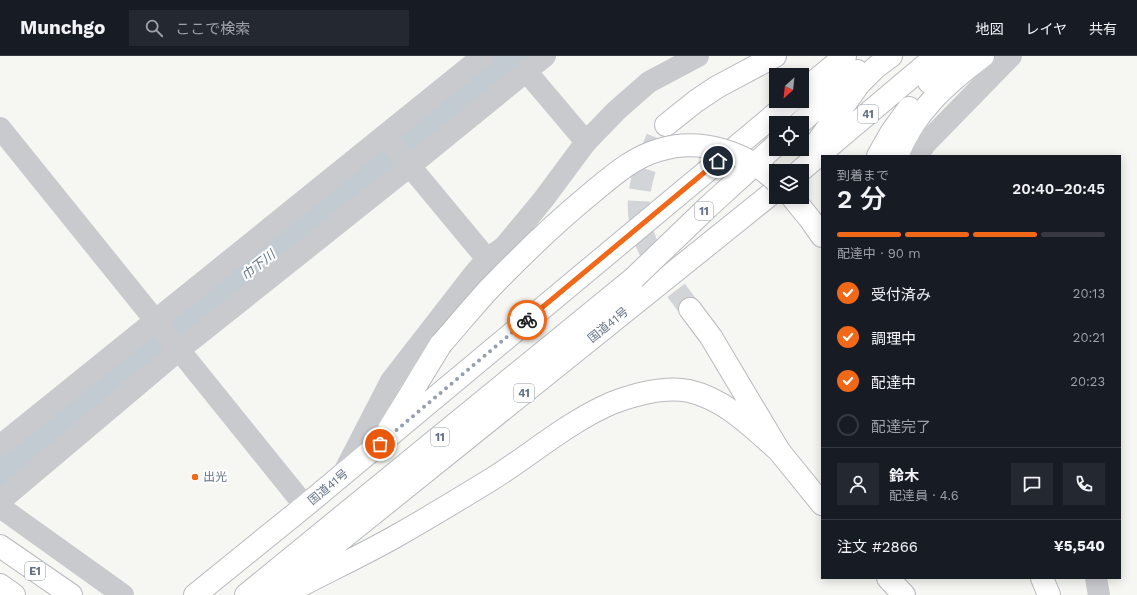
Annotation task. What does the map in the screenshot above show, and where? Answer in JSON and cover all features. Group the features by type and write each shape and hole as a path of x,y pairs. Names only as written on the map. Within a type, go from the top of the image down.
{"highway":[{"path":"742,56 710,78 685,99 662,131 696,101 775,56"},
{"path":"809,86 845,56"},
{"path":"808,116 874,56"},
{"path":"801,164 859,84 875,68 891,56"},
{"name":"41","path":"808,164 936,56"},
{"path":"879,155 891,133 916,98 939,71 955,56"},
{"path":"897,155 909,131 922,111 960,74 983,56"},
{"name":"国道41号","path":"195,595 380,444 783,108"},
{"path":"380,444 441,344 491,287 560,219 615,174 637,159 658,150 680,145 702,145 728,151 752,163 769,174"},
{"name":"11","path":"246,595 634,278 769,151"},
{"name":"国道41号","path":"272,595 769,196"},
{"path":"798,204 821,235"},
{"path":"690,309 711,337 779,451 821,503"},
{"path":"281,595 397,536 494,478 583,418 612,403 639,394 666,390 689,391 711,398 729,409 779,451"},
{"name":"E1","path":"0,546 71,595"},
{"path":"879,579 889,595"},
{"path":"889,579 904,595"},
{"path":"1036,579 1039,595"},
{"path":"1042,579 1049,595"},
{"path":"0,586 14,595"}],"street":[{"path":"0,446 483,56"},
{"path":"0,501 179,350 410,166 545,56"},
{"path":"343,474 391,381 474,274 487,259 504,247 543,200 586,142 617,110 650,82 698,56"},
{"path":"918,155 926,143 1011,56"},
{"path":"526,71 586,142"},
{"path":"0,128 305,506"},
{"path":"385,136 487,259"},
{"path":"0,507 123,595"},
{"path":"1096,579 1099,595"}],"waterway":[{"name":"巾下川","path":"0,474 517,56"}],"tunnel":[{"path":"657,138 650,154 641,184 639,198 641,227 646,243 654,259 690,309"}],"way so far":[{"path":"380,444 527,320"}],"place":[{"name":"出光","path":"195,477"}],"route":[{"path":"527,320 718,161"}]}
